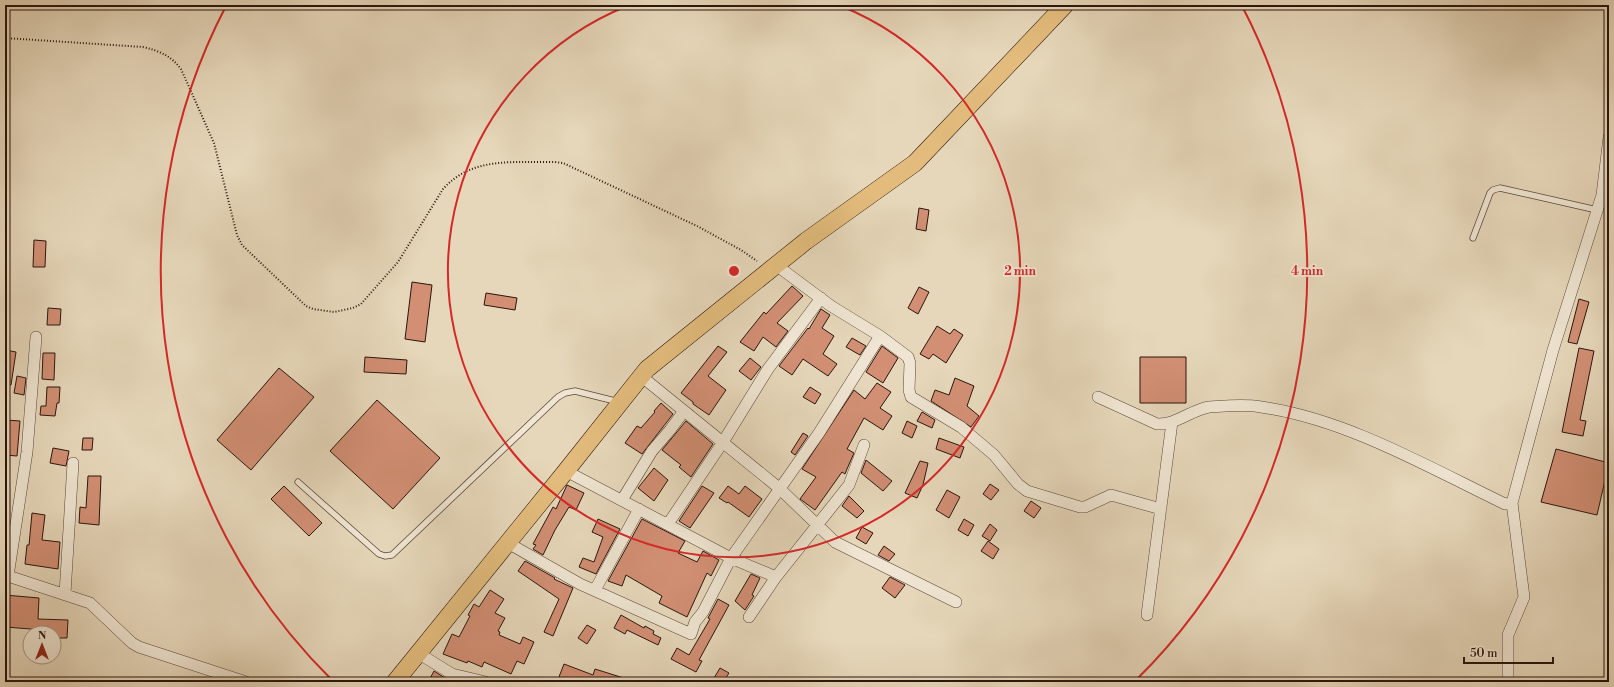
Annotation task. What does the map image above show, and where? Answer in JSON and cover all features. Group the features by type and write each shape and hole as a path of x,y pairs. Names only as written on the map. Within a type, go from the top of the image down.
{"main road":[{"path":"395,682 647,369 806,241 915,163 1065,5"}],"street":[{"path":"1508,682 1508,635 1524,597 1512,503 1554,350 1603,191 1609,137"},
{"path":"773,268 821,298 838,311 880,336 908,357 910,363 908,390 911,397 961,427 994,455 1022,488 1075,506 1084,507 1111,495 1161,509"},
{"path":"668,524 723,442 768,369 821,298"},
{"path":"508,543 580,584 691,634 695,622 703,612 731,558 819,433 880,336"},
{"path":"36,337 28,452 6,575 90,603 135,645 230,679 246,682"},
{"path":"641,376 779,488 835,542 956,602"},
{"path":"1098,397 1157,424 1172,422 1201,408 1209,407 1261,407 1314,418 1376,442 1505,504 1512,503"},
{"path":"622,500 652,451 684,411"},
{"path":"1147,615 1172,422"},
{"path":"749,617 776,577 849,485 864,445"},
{"path":"65,594 73,463"},
{"path":"566,471 731,558 776,577"},
{"path":"595,590 639,509"},
{"path":"418,654 452,674 486,682"}],"lane":[{"path":"1473,238 1490,193 1500,188 1597,210"},
{"path":"298,482 379,554 385,556 392,555 558,397 565,393 575,391 620,402"}],"path":[{"path":"5,38 143,47 155,50 174,60 181,69 214,143 238,240 298,300 313,309 334,312 344,311 361,304 398,262 443,189 451,180 477,166 490,164 563,163 697,226 773,268"}],"building":[{"path":"919,208 929,210 926,231 916,229"},
{"path":"34,240 46,241 45,267 33,267"},
{"path":"412,282 432,285 425,342 405,339"},
{"path":"792,286 803,296 777,323 788,331 776,347 763,337 754,351 740,342 764,312 766,314"},
{"path":"919,287 929,292 918,314 908,308"},
{"path":"486,293 517,298 515,310 484,305"},
{"path":"1579,299 1589,302 1577,344 1568,342"},
{"path":"48,308 61,309 60,325 47,325"},
{"path":"821,309 830,315 822,328 834,336 823,354 837,364 828,376 803,359 792,375 779,366 808,328 809,329"},
{"path":"937,326 950,334 954,329 963,335 946,363 933,354 929,359 920,354"},
{"path":"852,338 866,346 860,355 846,347"},
{"path":"718,346 727,352 708,376 726,390 709,415 693,404 693,402 681,393"},
{"path":"882,346 898,358 883,383 866,372"},
{"path":"1579,348 1594,351 1580,420 1586,421 1583,436 1562,432"},
{"path":"5,350 16,352 11,385 5,384"},
{"path":"43,353 55,353 54,380 42,379"},
{"path":"365,357 407,360 406,374 364,372"},
{"path":"1140,357 1186,357 1186,403 1140,403"},
{"path":"750,358 761,367 751,380 739,371"},
{"path":"279,368 314,397 251,470 217,440"},
{"path":"17,376 26,378 24,395 14,393"},
{"path":"955,378 974,386 967,406 979,416 971,427 931,401 935,390 949,395"},
{"path":"877,383 891,392 880,408 892,416 883,430 864,418 847,449 854,453 845,474 842,472 815,510 800,499 816,477 802,469 854,390 865,399"},
{"path":"47,387 60,387 59,403 57,403 55,416 40,415 41,406 46,406"},
{"path":"810,387 821,394 815,404 803,397"},
{"path":"377,400 440,458 393,509 330,451"},
{"path":"661,403 673,414 642,454 625,443 637,426 641,428"},
{"path":"922,412 935,420 932,428 917,421"},
{"path":"6,420 20,421 17,456 5,455"},
{"path":"686,421 713,444 691,477 679,467 681,465 662,450"},
{"path":"907,421 917,426 912,438 902,433"},
{"path":"803,433 808,436 795,455 791,452"},
{"path":"83,438 93,438 92,450 82,450"},
{"path":"939,438 964,447 960,458 936,449"},
{"path":"53,448 69,451 66,466 50,463"},
{"path":"1556,449 1609,463 1597,515 1541,502"},
{"path":"866,460 892,481 883,491 861,473"},
{"path":"920,461 928,463 923,485 917,498 905,493"},
{"path":"654,468 668,480 654,501 638,488"},
{"path":"88,476 101,476 99,525 79,523 80,507 86,508"},
{"path":"990,484 999,490 991,500 983,494"},
{"path":"567,485 584,493 576,510 569,507 555,530 543,555 533,549 536,545 533,544 553,507 556,509"},
{"path":"284,486 322,523 309,536 271,499"},
{"path":"702,486 714,493 690,528 679,521"},
{"path":"728,486 739,494 745,486 762,499 749,517 728,502 727,503 719,498"},
{"path":"947,490 960,497 949,518 936,510"},
{"path":"849,496 864,511 857,518 842,506"},
{"path":"1031,501 1041,508 1034,518 1024,511"},
{"path":"32,513 45,515 42,540 60,542 58,569 25,564 27,545 29,545"},
{"path":"598,519 620,529 596,574 579,567 583,558 594,562 603,537 592,532"},
{"path":"642,519 685,541 678,553 697,562 703,551 719,560 711,576 707,573 687,617 659,603 662,596 626,575 622,586 608,581"},
{"path":"964,519 974,525 968,536 958,530"},
{"path":"990,524 997,530 990,541 982,536"},
{"path":"862,527 873,533 866,544 856,538"},
{"path":"988,541 999,549 993,559 981,551"},
{"path":"884,546 895,554 889,561 878,555"},
{"path":"525,561 555,578 554,579 573,588 553,636 544,632 559,599 518,571"},
{"path":"751,574 760,578 752,595 754,596 745,610 735,601"},
{"path":"890,577 905,585 895,598 882,588"},
{"path":"490,590 504,599 495,613 505,618 498,631 500,632 499,635 520,644 523,637 534,642 524,664 517,661 511,674 484,662 482,667 468,661 467,663 443,654 452,634 459,637 470,616 468,615 474,604 479,607"},
{"path":"5,595 39,598 38,619 68,620 67,638 62,638 62,625 22,625 22,628 5,627"},
{"path":"718,599 729,605 699,660 702,661 696,672 671,659 677,648 689,655 710,619 708,618"},
{"path":"621,615 644,628 645,626 654,631 653,634 661,638 658,645 627,630 625,634 614,628"},
{"path":"587,625 596,630 587,644 578,638"},
{"path":"564,664 593,675 595,669 630,680 630,682 557,682"},
{"path":"720,668 729,673 723,682 720,682 714,678"},
{"path":"434,671 448,680 455,682 428,682"}]}
